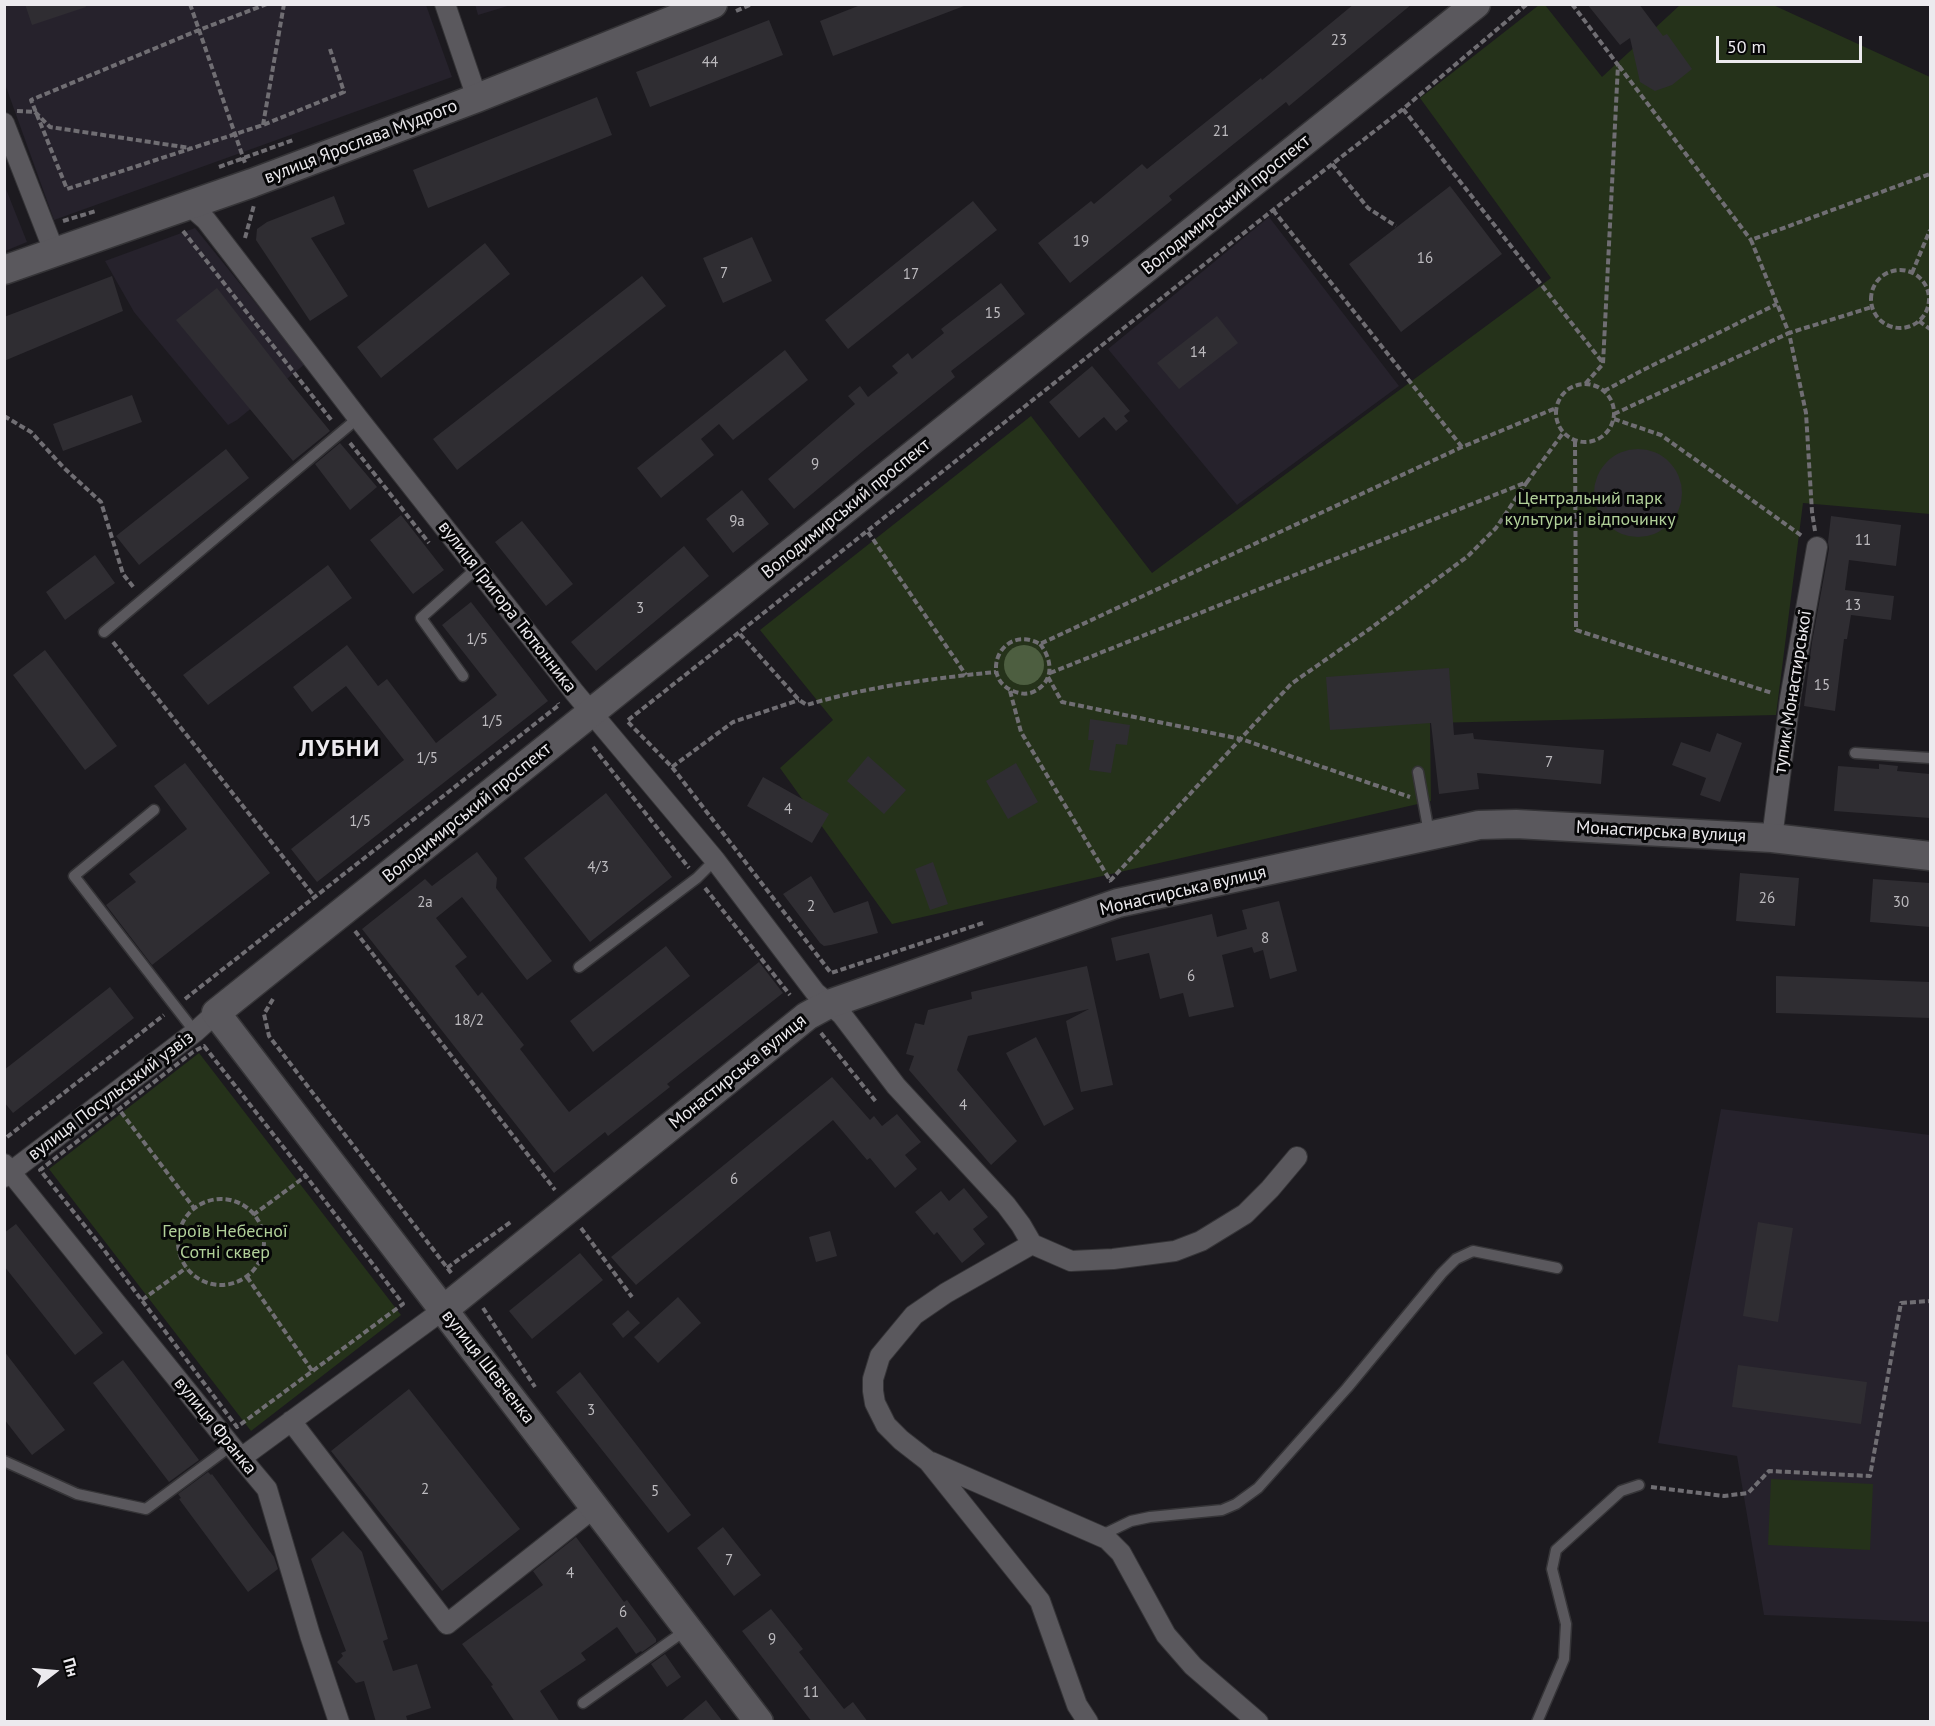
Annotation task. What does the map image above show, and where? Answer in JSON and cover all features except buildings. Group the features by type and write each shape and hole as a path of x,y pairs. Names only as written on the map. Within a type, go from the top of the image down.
{"main road":[{"name":"вулиця Ярослава Мудрого","path":"4,270 54,251 186,218 713,4"},
{"name":"Володимирський проспект","path":"216,1013 1476,4"},
{"name":"Монастирська вулиця","path":"443,1310 807,1016 823,1016 1109,889 1430,836 1479,825 1516,824 1772,838 1930,856"},
{"name":"вулиця Шевченка","path":"216,1013 759,1722"}],"street":[{"path":"446,4 477,98"},
{"path":"9,117 54,251"},
{"name":"вулиця Григора Тютюнника","path":"186,218 206,220 358,418 592,713 715,860 815,992 823,1016 842,1015 896,1086 1006,1205 1022,1225 1032,1244"},
{"name":"тупик Монастирської","path":"1772,838 1790,699 1817,547"},
{"name":"вулиця Посульський узвіз","path":"6,1171 195,1032 216,1013"},
{"path":"1088,1722 1077,1705 1040,1601 928,1461 886,1425 873,1391 873,1379 880,1356 914,1315 946,1293 1032,1244 1071,1261 1113,1259 1175,1251 1201,1241 1245,1214 1297,1157"},
{"name":"вулиця Франка","path":"6,1171 267,1489 310,1635 339,1722"},
{"path":"236,1452 291,1421 443,1310"},
{"path":"291,1421 447,1624 595,1507"},
{"path":"928,1461 1107,1539 1121,1553 1166,1635 1193,1666 1258,1722"}],"lane":[{"path":"104,632 358,418"},
{"path":"464,676 421,618 477,568"},
{"path":"1855,753 1930,758"},
{"path":"1418,772 1430,836"},
{"path":"154,810 74,876 195,1032"},
{"path":"579,967 697,878 715,860"},
{"path":"1100,1536 1131,1521 1222,1510 1236,1504 1258,1488 1347,1388 1456,1259 1473,1251 1557,1268"},
{"path":"7,1464 77,1494 146,1509 236,1452"},
{"path":"1537,1722 1564,1659 1566,1624 1552,1569 1556,1550 1621,1491 1639,1485"},
{"path":"583,1703 689,1629"}],"path":[{"path":"190,4 243,159"},
{"path":"267,4 31,100 67,189 263,125 344,92 330,49"},
{"path":"263,125 284,4"},
{"path":"988,921 831,973 672,767 627,722 1403,109 1527,4"},
{"path":"1572,4 1750,240 1789,333 1806,413 1812,512 1817,547"},
{"path":"1585,384 1603,364 1618,65"},
{"path":"1403,109 1603,364"},
{"path":"9,117 35,112"},
{"path":"35,112 50,127 193,148"},
{"path":"1332,164 1368,208 1396,226"},
{"path":"1750,240 1930,174"},
{"path":"1273,210 1462,447"},
{"path":"186,218 341,432 432,547"},
{"path":"1912,273 1930,230"},
{"path":"1902,270 1912,273 1922,280 1928,291 1929,308 1918,321 1908,327 1898,328 1886,324 1878,318 1872,307 1871,297 1875,285 1881,277 1892,271 1902,270"},
{"path":"1604,391 1777,304"},
{"path":"1614,416 1789,333 1872,307"},
{"path":"1918,321 1930,329"},
{"path":"1585,384 1594,385 1604,391 1610,398 1614,416 1610,429 1603,436 1594,441 1584,442 1575,441 1563,433 1556,417 1556,408 1567,390 1575,385 1585,384"},
{"path":"1040,644 1462,447 1556,408"},
{"path":"4,416 31,432 64,468 101,502 123,574 144,597"},
{"path":"1614,416 1661,435 1817,547"},
{"path":"1010,690 1021,732 1109,889 1291,684 1468,556 1496,528 1563,433"},
{"path":"1575,441 1576,630 1790,699"},
{"path":"1049,675 1527,482"},
{"path":"868,532 966,675"},
{"path":"104,632 314,896"},
{"path":"740,634 799,700 807,705 860,691 996,672"},
{"path":"1025,639 1040,644 1047,652 1050,661 1046,682 1036,691 1019,693 1010,690 999,680 996,672 1000,651 1006,644 1015,640 1025,639"},
{"path":"1049,675 1062,702 1241,739 1425,802"},
{"path":"7,1137 559,705 552,696"},
{"path":"672,767 733,722 799,700"},
{"path":"346,938 361,925"},
{"path":"355,930 555,1190"},
{"path":"275,997 264,1014 269,1036 447,1268"},
{"path":"823,1016 877,1103"},
{"path":"193,1052 204,1046 403,1304 237,1427 101,1246 40,1170 118,1109 194,1208"},
{"path":"253,1215 306,1176"},
{"path":"213,1200 228,1200 248,1209 257,1220 264,1240 262,1255 257,1266 247,1277 224,1285 212,1284 198,1279 186,1268 180,1255 178,1236 183,1222 194,1208 213,1200"},
{"path":"579,1225 632,1298"},
{"path":"142,1300 186,1268"},
{"path":"247,1277 313,1372"},
{"path":"1639,1485 1724,1496 1748,1493 1769,1471 1870,1476 1901,1303 1930,1301"}],"shaded area":[{"path":"5,4 426,5 452,77 54,220 5,84"},
{"path":"475,4 511,4 511,5 478,15"},
{"path":"4,184 27,242 5,251 4,251"},
{"path":"1269,217 1399,386 1237,505 1108,349"},
{"path":"195,228 305,364 228,425 134,312 105,261"},
{"path":"1024,645 1038,651 1044,665 1038,679 1024,685 1010,679 1004,665 1010,651"},
{"path":"1721,1109 1930,1135 1930,1622 1764,1615 1737,1456 1658,1443"}],"green space":[{"name":"Центральний парк культури і відпочинку","path":"1771,4 1930,77 1930,514 1803,503 1776,715 1430,723 1431,801 892,924 780,768 833,720 760,630 1031,416 1152,573 1551,278 1420,98 1539,5 1545,5 1602,77 1680,5"},
{"name":"Героїв Небесної Сотні сквер","path":"199,1053 401,1315 251,1431 49,1169"},
{"path":"1771,1479 1873,1484 1870,1550 1768,1545"}],"district":[{"name":"ЛУБНИ","path":"340,749"}]}
